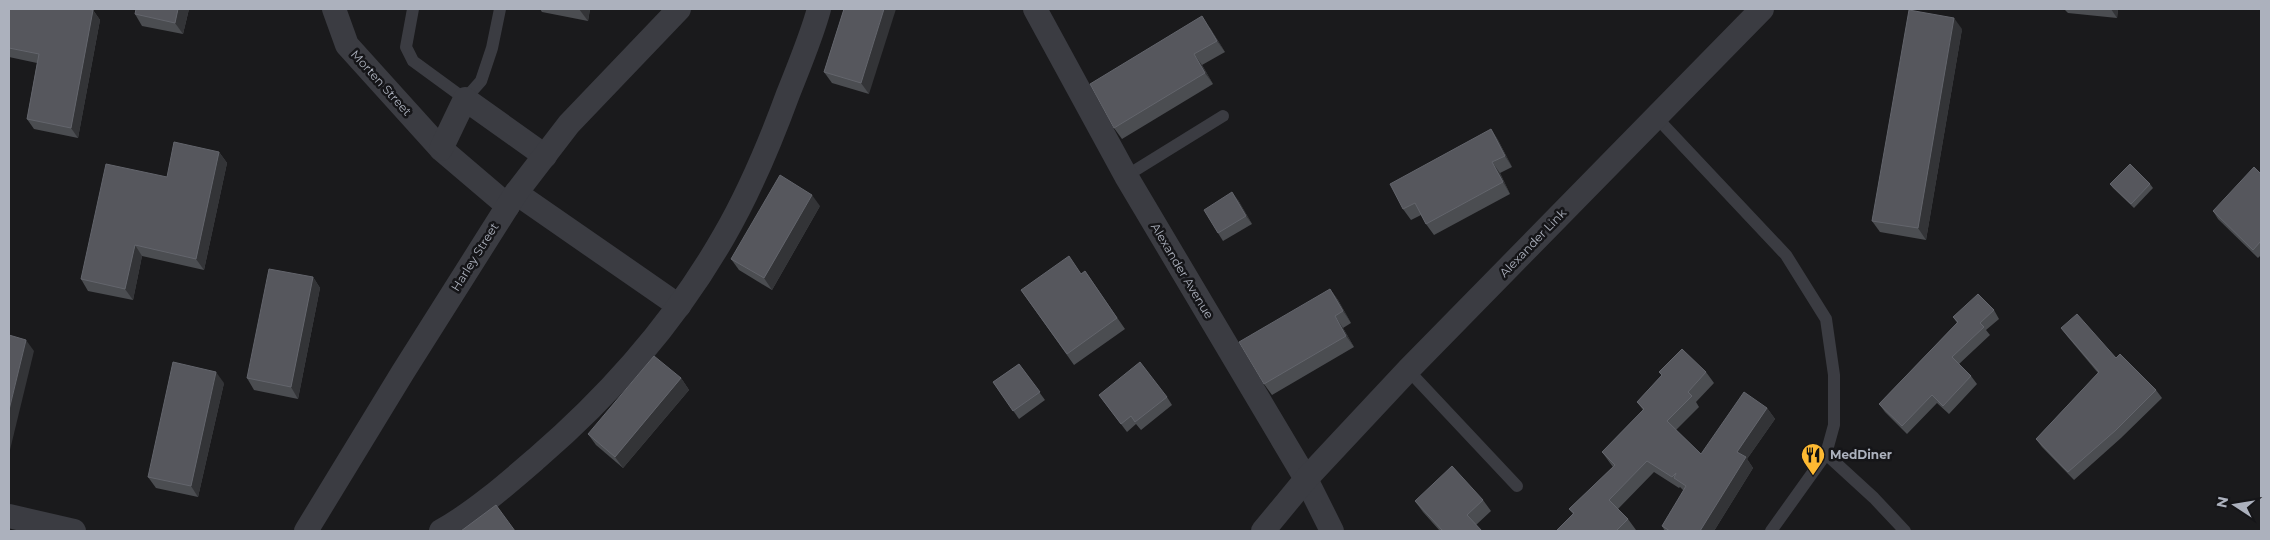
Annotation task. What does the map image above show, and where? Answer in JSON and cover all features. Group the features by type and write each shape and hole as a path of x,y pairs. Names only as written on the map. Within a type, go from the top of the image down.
{"street":[{"name":"Morten Street","path":"334,9 347,45 441,149 512,199 679,306"},
{"name":"Harley Street","path":"306,531 512,199 569,124 679,9"},
{"path":"441,531 511,481 563,436 625,372 679,306 725,236 768,148 819,9"},
{"name":"Alexander Avenue","path":"1035,9 1126,176 1306,479 1332,531"},
{"name":"Alexander Link","path":"1264,531 1306,479 1408,370 1762,9"},
{"path":"441,149 465,99 545,156"},
{"path":"9,516 74,531"}],"lane":[{"path":"413,9 406,47 413,61 465,99 481,81 492,48 500,9"},
{"path":"1126,176 1223,116"},
{"path":"1656,117 1786,255 1826,319 1834,375 1834,425 1826,454 1771,531"},
{"path":"1408,370 1517,486"},
{"path":"1826,454 1874,498 1905,531"}],"building":[{"path":"9,9 93,10 71,128 27,119 39,54 9,48"},
{"path":"136,9 178,9 175,23 135,14"},
{"path":"844,9 884,9 861,83 824,72"},
{"path":"1909,10 1954,18 1918,228 1872,221"},
{"path":"1202,16 1217,41 1194,54 1205,73 1114,128 1090,84"},
{"path":"1491,129 1505,156 1492,162 1503,182 1426,224 1415,203 1403,209 1390,184"},
{"path":"174,142 219,152 196,259 135,245 125,289 81,279 106,164 167,177"},
{"path":"2130,164 2150,184 2131,204 2110,184"},
{"path":"2254,167 2261,174 2261,241 2253,250 2213,211"},
{"path":"780,175 812,195 764,278 731,259"},
{"path":"1232,192 1246,216 1218,233 1204,210"},
{"path":"1069,256 1081,274 1085,271 1117,318 1067,354 1021,290"},
{"path":"269,269 313,277 291,387 247,378"},
{"path":"1330,289 1343,311 1335,316 1346,336 1264,384 1239,342"},
{"path":"1978,294 1994,310 1980,323 1984,327 1952,357 1971,376 1943,406 1932,395 1902,426 1879,404 1958,322 1953,317"},
{"path":"2077,314 2116,358 2120,354 2156,390 2116,430 2068,472 2036,439 2099,372 2061,328"},
{"path":"9,335 26,340 9,410"},
{"path":"1682,349 1706,372 1688,392 1692,396 1667,421 1701,454 1744,392 1767,408 1737,452 1746,457 1700,531 1670,531 1662,526 1686,486 1674,478 1676,473 1672,477 1647,461 1609,500 1628,519 1616,531 1556,531 1574,513 1569,509 1615,465 1602,452 1644,409 1637,402 1662,375 1659,372"},
{"path":"654,356 681,378 615,457 588,434"},
{"path":"173,362 216,372 191,486 148,477"},
{"path":"1140,362 1167,397 1135,422 1131,416 1121,424 1099,395"},
{"path":"1019,364 1040,392 1013,411 993,382"},
{"path":"1452,466 1483,500 1467,515 1482,531 1443,531 1415,501"},
{"path":"496,505 515,531 461,531"}],"place":[{"name":"MedDiner","path":"1813,476"}]}
